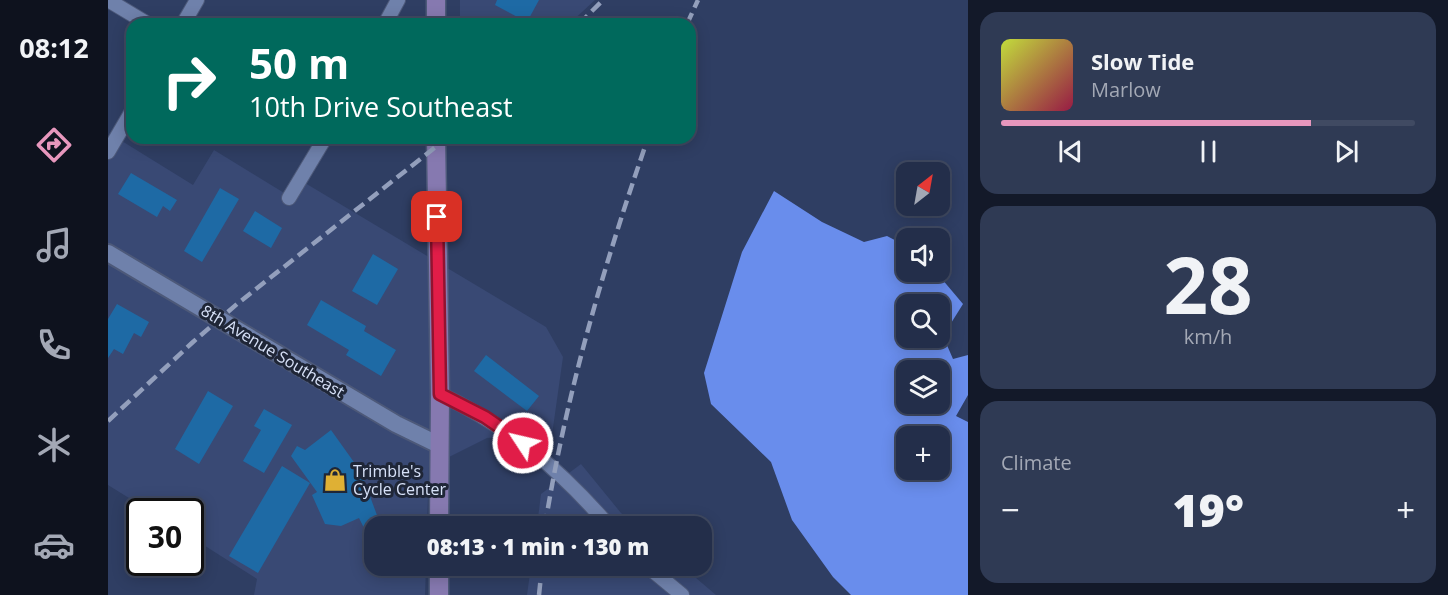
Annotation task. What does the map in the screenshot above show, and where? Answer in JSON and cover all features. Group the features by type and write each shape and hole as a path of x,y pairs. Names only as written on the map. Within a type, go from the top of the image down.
{"main road":[{"path":"436,0 436,18"},
{"path":"436,144 440,516"},
{"path":"439,595 440,576"}],"street":[{"path":"108,0 138,18"},
{"path":"186,18 197,0"},
{"path":"388,18 398,0"},
{"path":"108,152 126,121"},
{"path":"289,198 321,144"},
{"name":"8th Avenue Southeast","path":"108,254 396,424 440,446"},
{"path":"440,394 485,417 533,450 600,516"},
{"path":"659,576 682,595"}],"shaded area":[{"path":"460,0 595,0 576,18 460,18"},
{"path":"117,138 193,185 214,150 294,199 305,183 546,327 563,357 551,442 539,434 487,438 429,467 427,516 364,516 364,576 426,576 425,595 254,595 257,579 204,545 204,498 129,498 108,485 108,152"},
{"path":"581,464 625,516 538,516 541,494"},
{"path":"530,576 694,576 716,595 527,595"}],"water":[{"path":"774,191 822,222 864,242 887,236 896,241 896,282 944,282 963,304 950,325 950,294 896,294 896,348 948,348 953,359 968,355 968,395 956,416 968,422 968,595 851,595 833,577 792,520 771,462 711,404 704,373 742,252"}],"building":[{"path":"497,0 539,0 529,18 519,18 495,5"},
{"path":"131,173 177,200 170,211 163,206 157,217 118,194"},
{"path":"220,188 239,199 202,262 184,251"},
{"path":"255,211 282,228 271,248 243,231"},
{"path":"373,254 398,269 377,305 352,291"},
{"path":"321,300 366,326 364,331 396,350 381,376 346,355 349,350 307,325"},
{"path":"117,304 149,322 141,337 134,333 123,354 114,349 108,358 108,319"},
{"path":"486,355 539,396 527,411 474,371"},
{"path":"208,391 233,406 199,464 175,449"},
{"path":"264,409 292,425 264,473 243,461 261,430 254,426"},
{"path":"331,430 361,472 377,516 364,516 364,528 359,518 341,526 325,524 312,495 317,492 291,456 297,446 305,450"},
{"path":"282,466 310,483 258,573 229,556"}],"railway":[{"path":"585,18 603,0"},
{"path":"690,18 698,0"},
{"path":"108,421 237,304 439,144"},
{"path":"547,516 564,428 588,330 616,234 646,144"},
{"path":"539,595 541,576"}],"place":[{"name":"Trimble's Cycle Center","path":"335,480"}],"route":[{"path":"437,217 440,394 485,417 523,443"}]}
